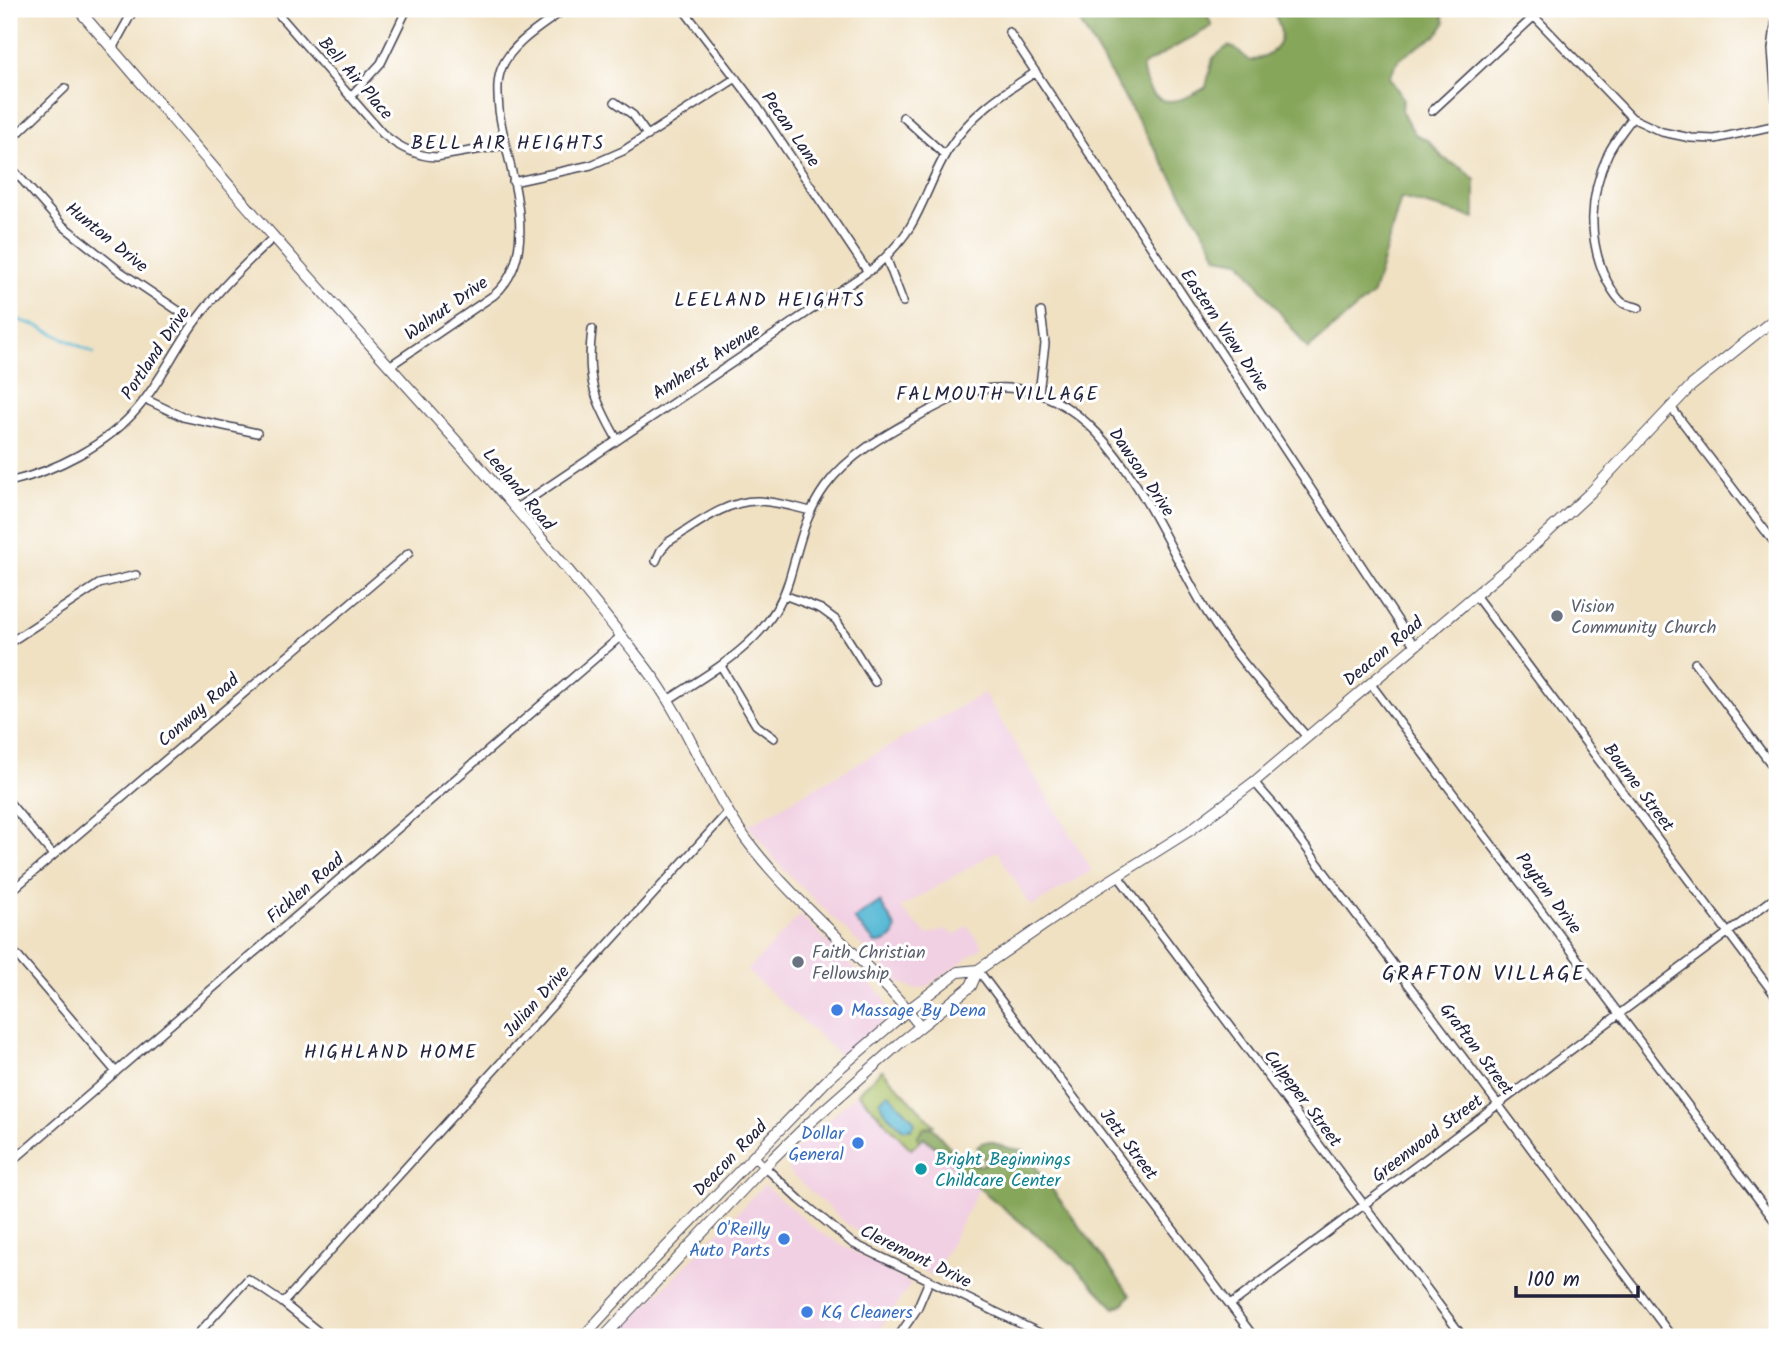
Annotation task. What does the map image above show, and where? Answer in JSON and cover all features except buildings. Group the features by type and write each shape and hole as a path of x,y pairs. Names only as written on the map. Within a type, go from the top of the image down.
{"main road":[{"name":"Leeland Road","path":"78,9 274,237 391,365 621,636 668,700 728,812 773,872 908,1010"},
{"name":"Deacon Road","path":"583,1337 833,1074 908,1010 958,972 978,970 1189,831 1254,782 1532,547 1591,492 1670,406 1706,373 1777,317"},
{"name":"Deacon Road","path":"604,1337 807,1124 920,1026 971,986 978,970"},
{"path":"908,1010 920,1026"}],"street":[{"path":"112,49 134,9"},
{"name":"Bell Air Place","path":"274,9 382,133 392,141 425,156 450,156 505,145"},
{"path":"350,97 381,63 407,9"},
{"name":"Walnut Drive","path":"391,365 494,295 508,281 517,262 520,236 498,97 502,68 520,44 565,9"},
{"name":"Pecan Lane","path":"683,9 795,161 868,272"},
{"path":"1527,9 1632,118 1662,132 1691,138 1715,139 1777,125"},
{"path":"1432,111 1542,9"},
{"path":"1777,11 1772,49 1777,112"},
{"name":"Eastern View Drive","path":"1009,32 1414,645"},
{"name":"Amherst Avenue","path":"515,509 868,272 886,257 911,226 944,155 959,133 982,109 1035,72"},
{"path":"513,182 591,165 623,151 736,78"},
{"path":"9,142 65,88"},
{"path":"615,102 633,115 648,136"},
{"path":"903,117 944,155"},
{"path":"1632,118 1609,152 1599,176 1593,201 1592,235 1596,254 1611,289 1623,302 1639,308"},
{"name":"Hunton Drive","path":"9,165 62,225 121,272 195,322"},
{"name":"Portland Drive","path":"9,482 44,470 96,444 125,422 145,399 195,322 224,285 274,237"},
{"path":"886,257 903,302"},
{"path":"1039,393 1045,344 1041,312"},
{"path":"592,328 590,378 602,413 617,439"},
{"name":"Dawson Drive","path":"668,700 721,666 754,640 783,595 811,511 827,485 850,461 893,430 951,399 990,388 1005,388 1039,393 1072,410 1110,449 1143,495 1209,616 1307,737"},
{"path":"145,399 184,417 257,433"},
{"path":"1670,406 1777,546"},
{"path":"656,561 668,542 730,506 743,502 766,502 811,511"},
{"name":"Conway Road","path":"9,893 409,553"},
{"path":"9,643 99,584 136,575"},
{"path":"783,595 821,609 836,620 875,682"},
{"name":"Bourne Street","path":"1475,595 1777,998"},
{"name":"Ficklen Road","path":"9,1164 621,636"},
{"path":"1695,663 1777,772"},
{"path":"721,666 756,725 774,738"},
{"name":"Payton Drive","path":"1370,683 1777,1224"},
{"name":"Grafton Street","path":"1254,782 1283,817 1672,1337"},
{"path":"9,802 53,855"},
{"name":"Julian Drive","path":"283,1303 728,812"},
{"name":"Culpeper Street","path":"1118,876 1463,1337"},
{"name":"Greenwood Street","path":"1230,1305 1777,896"},
{"path":"9,946 116,1072"},
{"name":"Jett Street","path":"978,970 1254,1337"},
{"name":"Cleremont Drive","path":"753,1156 852,1243 1048,1337"},
{"path":"195,1337 248,1279 325,1337"},
{"path":"898,1337 917,1310 929,1281"}],"shaded area":[{"path":"984,693 1092,870 1031,907 997,851 900,908 927,935 945,929 955,935 968,926 983,947 926,987 914,989 899,982 780,866 748,825"},
{"path":"800,915 883,996 887,1006 884,1020 841,1056 747,971"},
{"path":"858,1093 911,1149 924,1136 979,1188 934,1277 877,1246 847,1224 788,1171 789,1155"},
{"path":"764,1185 819,1232 911,1284 875,1337 616,1337"}],"green space":[{"path":"1072,9 1205,9 1212,26 1142,66 1150,91 1157,97 1174,101 1206,87 1213,58 1228,46 1237,49 1249,61 1275,49 1281,35 1271,9 1441,9 1445,23 1438,34 1399,59 1389,77 1403,98 1402,112 1415,134 1429,141 1443,158 1463,169 1475,180 1475,218 1401,198 1373,294 1308,349 1240,261 1217,257"},
{"path":"882,1070 934,1125 924,1128 917,1137 920,1141 911,1149 858,1093"},
{"path":"932,1127 969,1163 984,1165 977,1146 985,1142 1023,1150 1130,1295 1123,1304 1115,1308 1072,1264 979,1188 924,1137 920,1141 917,1137 924,1128"}],"water":[{"path":"880,902 896,929 888,940 875,943 854,919"},
{"path":"888,1093 913,1119 915,1124 911,1129 903,1129 883,1110 880,1101"}],"waterway":[{"path":"9,317 38,326 94,353"}],"place":[{"name":"Vision Community Church","path":"1557,616"},
{"name":"Faith Christian Fellowship","path":"798,962"},
{"name":"Massage By Dena","path":"837,1010"},
{"name":"Dollar General","path":"858,1143"},
{"name":"Bright Beginnings Childcare Center","path":"921,1169"},
{"name":"O'Reilly Auto Parts","path":"784,1239"},
{"name":"KG Cleaners","path":"807,1312"}],"district":[{"name":"BELL AIR HEIGHTS","path":"508,142"},
{"name":"LEELAND HEIGHTS","path":"770,299"},
{"name":"FALMOUTH VILLAGE","path":"998,393"},
{"name":"GRAFTON VILLAGE","path":"1484,973"},
{"name":"HIGHLAND HOME","path":"391,1051"}]}
